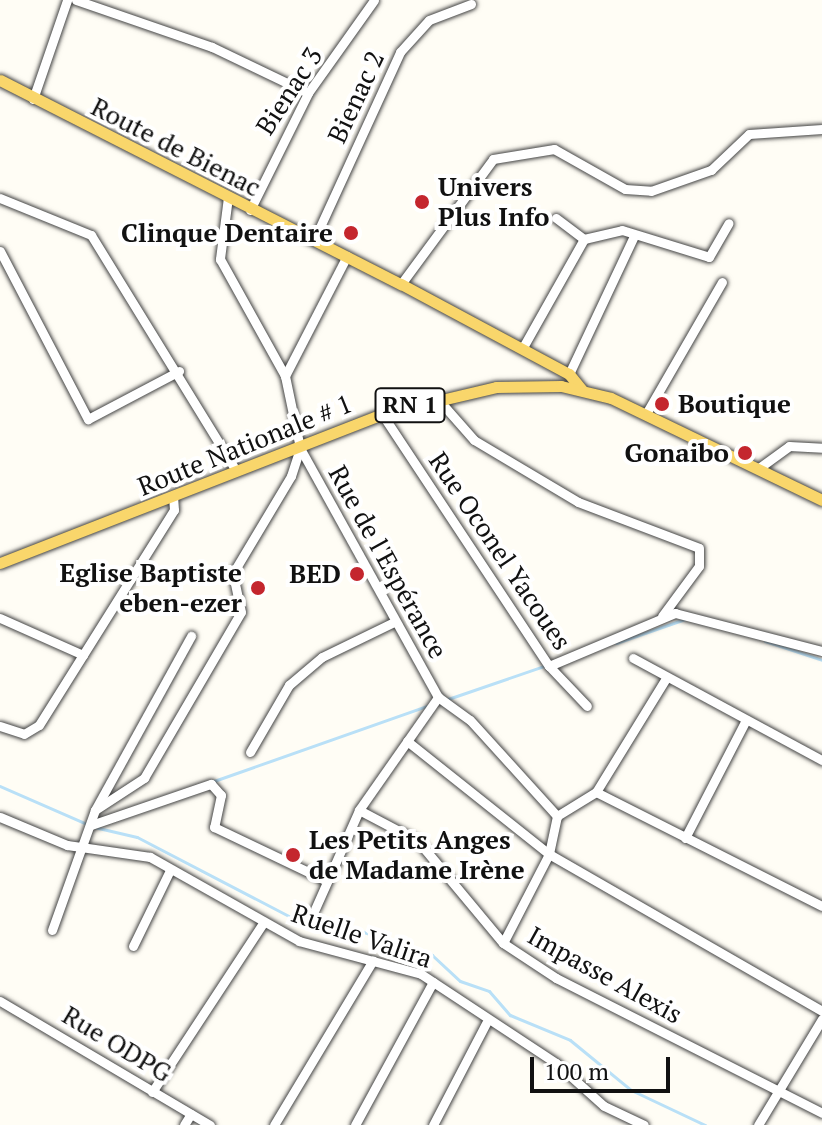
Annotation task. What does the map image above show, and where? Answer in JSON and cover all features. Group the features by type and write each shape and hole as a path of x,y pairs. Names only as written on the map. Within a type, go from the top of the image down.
{"main road":[{"name":"Route de Bienac","path":"0,80 250,210 401,284 569,374 583,390"},
{"name":"Route Nationale # 1","path":"0,563 382,414 436,396 533,385 583,390 647,412 822,500"}],"street":[{"path":"33,99 67,0"},
{"path":"76,0 212,47 308,93"},
{"name":"Bienac 3","path":"250,210 308,93 374,0"},
{"name":"Bienac 2","path":"314,240 400,52 429,20 471,4"},
{"path":"401,284 465,190 503,155 554,149 625,189 651,191 711,170 749,134 822,129"},
{"name":"Rue de l'Espérance","path":"228,197 220,259 285,376 300,448 438,697"},
{"path":"0,198 91,235 179,371 236,471"},
{"path":"556,218 584,239"},
{"path":"522,349 584,239 622,230 709,257 729,223"},
{"path":"569,374 634,236"},
{"path":"0,251 88,419 179,371"},
{"path":"285,376 347,256"},
{"path":"647,412 722,282"},
{"path":"436,396 474,440 578,502 699,548 699,566 662,616"},
{"name":"Rue Oconel Yacoues","path":"382,414 549,666 587,706"},
{"path":"759,468 789,446 822,448"},
{"path":"95,810 128,793 154,762 241,612 233,573 300,448"},
{"path":"0,726 24,734 39,725 174,510 173,497"},
{"path":"549,666 662,616 689,614 822,651"},
{"path":"0,618 83,655"},
{"path":"250,752 289,685 322,657 394,622"},
{"path":"52,930 85,846 95,810 191,636"},
{"path":"633,658 822,760"},
{"path":"503,943 549,854 557,816 596,792 666,678"},
{"path":"315,909 323,879 359,810 438,697 470,720 557,816"},
{"path":"685,838 746,720"},
{"path":"407,741 549,854 822,1011"},
{"path":"91,825 211,784 221,795 214,827 323,879"},
{"path":"596,792 822,906"},
{"name":"Impasse Alexis","path":"359,810 418,841 503,943 556,978 822,1113"},
{"name":"Ruelle Valira","path":"0,817 85,846 136,852 299,941 373,960 433,982 486,1023 556,1063 604,1106 644,1125"},
{"path":"133,946 170,870"},
{"path":"152,1092 263,923"},
{"path":"274,1125 373,960"},
{"path":"355,1125 433,982"},
{"name":"Rue ODPG","path":"0,1001 210,1125"},
{"path":"758,1125 822,1019"},
{"path":"433,1125 486,1023"},
{"path":"184,1125 191,1114"}],"waterway":[{"path":"616,643 685,619"},
{"path":"765,641 822,660"},
{"path":"445,700 544,666"},
{"path":"211,782 427,706"},
{"path":"0,786 87,824"},
{"path":"94,827 137,837 300,922 346,926 432,955 460,981 489,991 510,1015 570,1040 631,1090 705,1125"}],"place":[{"name":"Univers Plus Info","path":"422,202"},
{"name":"Clinque Dentaire","path":"351,233"},
{"name":"Boutique","path":"662,404"},
{"name":"Gonaibo","path":"745,453"},
{"name":"BED","path":"357,574"},
{"name":"Eglise Baptiste eben-ezer","path":"258,588"},
{"name":"Les Petits Anges de Madame Irène","path":"293,855"}]}
